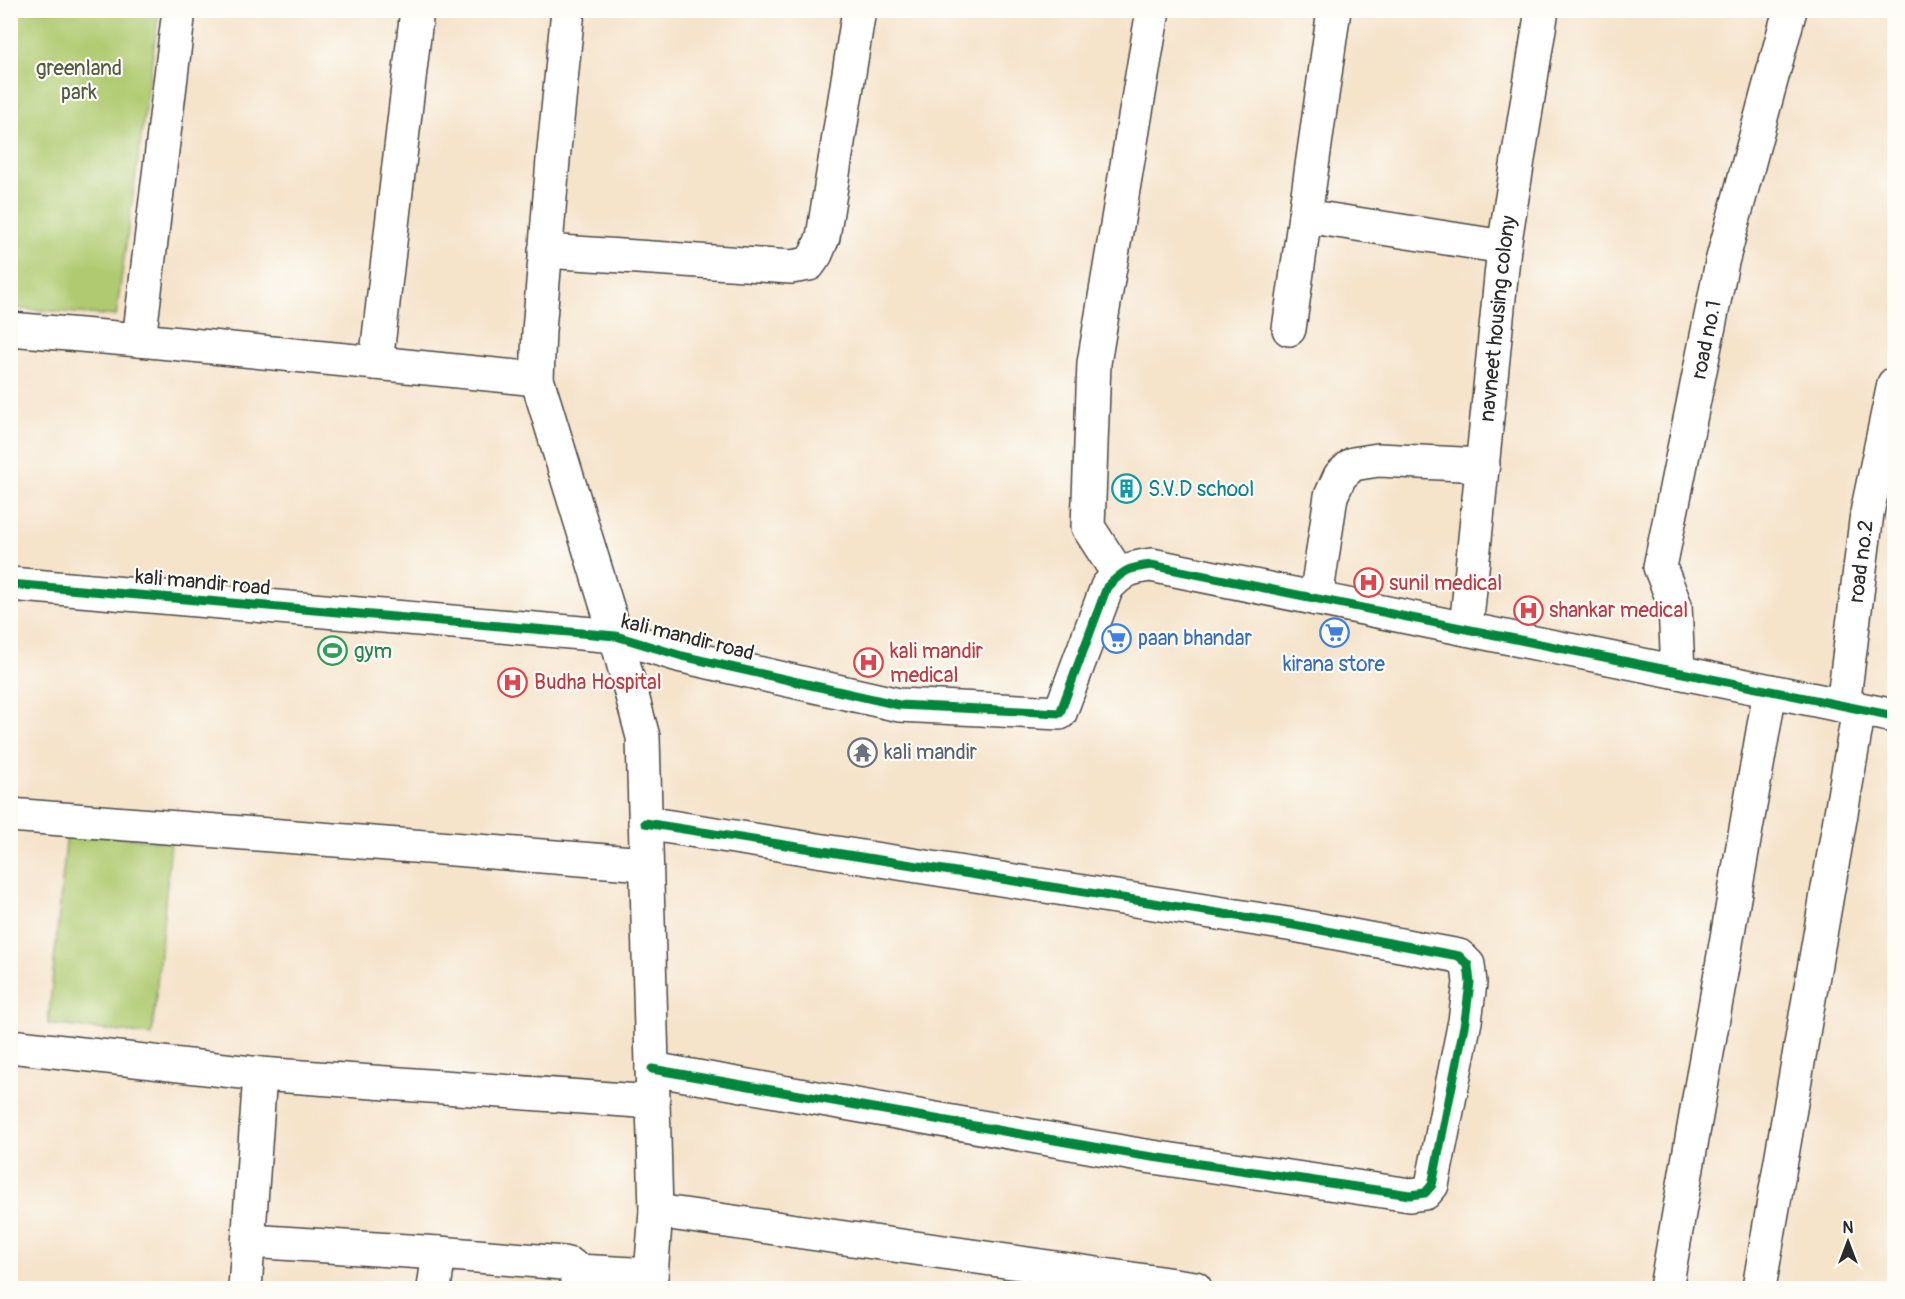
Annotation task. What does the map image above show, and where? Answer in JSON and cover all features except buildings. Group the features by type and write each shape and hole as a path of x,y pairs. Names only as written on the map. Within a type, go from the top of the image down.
{"street":[{"path":"139,340 179,10"},
{"path":"376,363 417,10"},
{"path":"249,1241 439,1252 563,1263 571,1265 577,1280 650,1282 656,1211 643,737 616,636 537,379 545,251 568,10"},
{"path":"545,251 791,267 809,264 823,237 859,10"},
{"path":"1153,10 1094,363 1088,527 1119,575 1132,567 1151,565 1894,716"},
{"path":"1289,329 1334,10"},
{"name":"navneet housing colony","path":"1466,629 1504,247 1542,10"},
{"name":"road no.1","path":"1678,672 1675,606 1660,567 1722,262 1790,10"},
{"path":"1305,216 1504,247"},
{"path":"10,329 537,379"},
{"name":"road no.2","path":"1759,1288 1851,707 1867,513 1894,384"},
{"path":"1316,599 1331,496 1340,476 1353,464 1378,460 1483,465"},
{"name":"kali mandir road","path":"10,584 616,636 682,656 899,705 1060,713 1107,587 1119,575"},
{"path":"1666,1288 1770,691"},
{"path":"10,815 646,864"},
{"path":"645,823 1294,925 1435,950 1459,956 1468,965 1470,983 1465,1021 1432,1185 1425,1193 1410,1195 1139,1155 652,1070"},
{"path":"10,1046 260,1074 653,1102"},
{"path":"245,1288 260,1074"},
{"path":"656,1211 1195,1288"},
{"path":"434,1288 439,1252"}],"green space":[{"name":"greenland park","path":"10,11 159,11 116,316 11,308"},
{"path":"67,832 171,842 152,1035 48,1024"}],"cycle path":[{"path":"10,584 616,636 682,656 899,705 1060,713 1107,587 1127,571 1151,565 1894,716"},
{"path":"645,823 1294,925 1459,956 1468,965 1470,983 1465,1021 1432,1185 1425,1193 1410,1195 1139,1155 652,1069"}],"place":[{"name":"S.V.D school","path":"1127,489"},
{"name":"sunil medical","path":"1368,583"},
{"name":"shankar medical","path":"1528,610"},
{"name":"kirana store","path":"1334,633"},
{"name":"paan bhandar","path":"1117,638"},
{"name":"gym","path":"333,651"},
{"name":"kali mandir medical","path":"869,663"},
{"name":"Budha Hospital","path":"513,682"},
{"name":"kali mandir","path":"863,752"}]}
